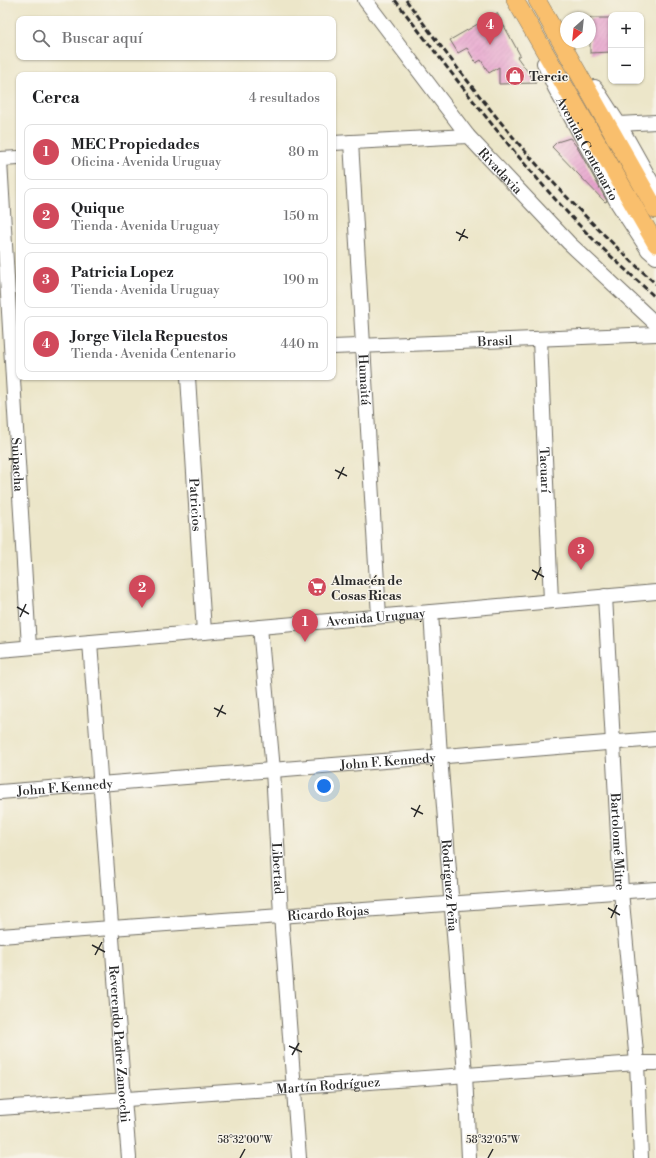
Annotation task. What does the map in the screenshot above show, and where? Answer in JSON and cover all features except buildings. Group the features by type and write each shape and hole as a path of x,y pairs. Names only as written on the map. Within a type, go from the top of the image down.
{"main road":[{"path":"539,4 656,210"},
{"path":"518,5 653,250"}],"street":[{"name":"Rivadavia","path":"365,0 468,136 569,243 656,324"},
{"path":"539,4 619,124 656,190"},
{"path":"619,124 656,122"},
{"path":"336,143 468,136"},
{"name":"Humaitá","path":"351,142 379,616"},
{"path":"0,160 16,158"},
{"name":"Suipacha","path":"0,160 10,361 29,647"},
{"name":"Brasil","path":"336,347 656,334"},
{"name":"Tacuarí","path":"540,339 551,601"},
{"name":"Patricios","path":"188,380 204,632"},
{"name":"Avenida Uruguay","path":"0,650 656,592"},
{"name":"Bartolomé Mitre","path":"605,596 621,891 638,1063 641,1158"},
{"name":"Rodríguez Peña","path":"431,612 440,756 453,904 465,1074 469,1158"},
{"name":"Libertad","path":"260,627 273,770 281,915 299,1158"},
{"name":"Reverendo Padre Zanocchi","path":"90,642 102,784 111,928 129,1158"},
{"name":"John F. Kennedy","path":"0,792 656,739"},
{"name":"Ricardo Rojas","path":"0,936 656,889"},
{"name":"Martín Rodríguez","path":"0,1108 465,1074 656,1063"}],"railway":[{"path":"395,0 542,185 609,255 656,298"},
{"path":"406,0 464,76 524,150 588,219 656,284"}],"place":[{"name":"Jorge Vilela Repuestos","path":"490,45"},
{"name":"Tercic","path":"515,76"},
{"name":"Patricia Lopez","path":"581,570"},
{"name":"Almacén de Cosas Ricas","path":"317,587"},
{"name":"Quique","path":"142,608"},
{"name":"MEC Propiedades","path":"305,642"}]}
